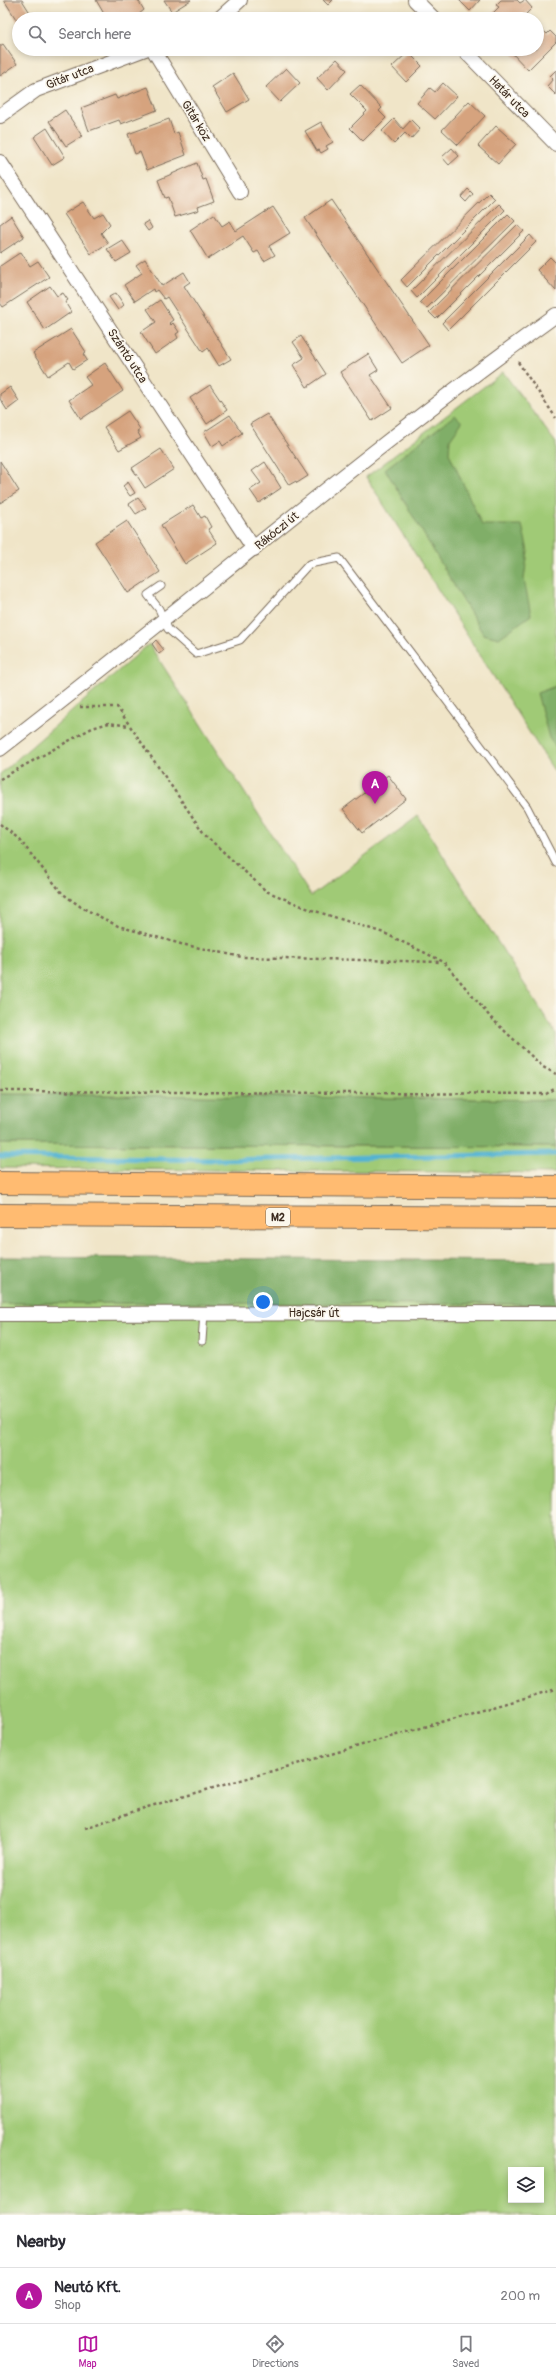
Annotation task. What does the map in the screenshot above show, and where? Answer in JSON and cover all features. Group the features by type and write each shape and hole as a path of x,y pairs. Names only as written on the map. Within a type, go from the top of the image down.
{"highway":[{"path":"0,1183 556,1187"},
{"name":"M2","path":"0,1215 556,1218"}],"street":[{"path":"227,12 240,0"},
{"path":"415,0 427,12"},
{"name":"Gitár utca","path":"0,116 36,90 126,56"},
{"name":"Gitár köz","path":"157,56 240,192"},
{"name":"Határ utca","path":"470,56 556,144"},
{"name":"Szántó utca","path":"0,162 254,549"},
{"name":"Rákóczi út","path":"0,749 163,623 426,412 556,314"},
{"name":"Hajcsár út","path":"0,1314 556,1313"}],"lane":[{"path":"161,586 148,595 159,609 163,623 168,630 196,654 240,640 309,564 339,558 527,807 556,864"},
{"path":"202,1341 204,1313"}],"path":[{"path":"510,348 556,418"},
{"path":"56,706 117,707 205,834 266,891 309,909 384,933 444,962 491,1018 543,1067 556,1074"},
{"path":"0,779 92,728 109,724 130,726"},
{"path":"0,824 19,839 62,893 81,907 118,926 181,944 242,957 444,962"},
{"path":"0,1091 546,1094 556,1088"},
{"path":"85,1828 144,1808 556,1689"}],"green space":[{"path":"503,372 556,443 556,774 366,477"},
{"path":"455,415 462,422 450,439 449,453 482,525 522,525 528,551 524,579 531,615 499,638 483,634 385,469"},
{"path":"149,644 311,896 418,816 556,1034 556,1100 0,1094 0,774"},
{"path":"556,686 556,748 549,738 537,693"},
{"path":"0,1094 556,1100 556,1147 0,1144"},
{"path":"0,1144 556,1147 556,1173 0,1168"},
{"path":"0,1257 556,1261 556,1304 0,1303"},
{"path":"0,1303 556,1304 556,2215 0,2215"}],"building":[{"path":"4,0 22,0 30,12 12,12"},
{"path":"96,0 138,0 144,10 142,12 103,12"},
{"path":"164,0 191,0 172,12"},
{"path":"323,0 333,0 328,5"},
{"path":"459,0 480,0 470,11"},
{"path":"501,0 517,0 520,3 525,0 532,8 528,12 494,12 499,7 496,5"},
{"path":"544,31 547,34 550,31 556,37 556,42 544,54"},
{"path":"3,44 17,64 0,76 0,46"},
{"path":"404,56 412,56 422,66 406,82 392,67"},
{"path":"515,56 542,56 528,70"},
{"path":"337,59 347,70 328,90 317,78"},
{"path":"286,68 300,83 280,102 266,87"},
{"path":"556,70 556,95 547,86 553,79 550,76"},
{"path":"233,73 249,99 227,112 212,87"},
{"path":"443,83 457,96 435,119 417,103 430,88 435,92"},
{"path":"360,85 382,108 379,111 386,118 363,141 350,128 367,111 350,94"},
{"path":"148,87 157,110 121,124 119,120 89,131 81,108 115,95 117,99"},
{"path":"469,101 485,116 458,145 442,130"},
{"path":"65,110 82,136 66,146 49,121"},
{"path":"169,119 174,134 178,132 186,155 147,170 140,152 135,154 128,134"},
{"path":"394,119 403,129 411,120 420,129 411,139 405,133 394,144 382,131"},
{"path":"321,122 333,142 326,146 328,149 321,153 319,150 317,151 305,131"},
{"path":"496,126 516,144 498,164 478,146"},
{"path":"47,128 65,157 52,165 34,137"},
{"path":"452,148 459,156 449,165 442,157"},
{"path":"197,163 203,180 206,179 214,201 198,207 199,210 175,217 168,197 165,198 158,180"},
{"path":"468,189 473,194 466,202 461,197"},
{"path":"489,193 495,199 407,287 401,280"},
{"path":"331,200 429,345 402,363 305,218"},
{"path":"83,202 94,218 103,213 110,224 101,233 108,243 91,254 64,214"},
{"path":"499,204 505,210 417,298 411,291"},
{"path":"273,207 290,233 269,246 275,255 264,261 258,251 254,253 243,236 208,259 190,230 214,214 222,226 230,221 236,231"},
{"path":"508,214 515,221 427,308 420,302"},
{"path":"11,216 24,237 0,253 0,224"},
{"path":"148,221 152,228 148,231 143,224"},
{"path":"517,225 524,231 436,319 429,312"},
{"path":"530,235 536,242 448,330 442,323"},
{"path":"122,240 131,253 116,262 107,249"},
{"path":"21,252 30,266 38,261 49,277 3,307 0,303 0,266"},
{"path":"550,257 556,263 556,291 537,270"},
{"path":"145,259 162,286 184,272 190,282 184,286 231,359 219,366 208,348 203,352 167,297 164,299 157,290 154,292 153,289 135,301 124,285 142,273 136,265"},
{"path":"50,286 57,296 63,293 68,300 65,302 71,312 45,330 27,302"},
{"path":"116,293 124,305 118,310 109,297"},
{"path":"160,300 173,320 169,323 171,325 173,323 179,332 176,334 178,338 155,354 141,332 156,322 147,309"},
{"path":"71,329 86,352 83,354 87,360 73,369 69,362 48,376 33,353"},
{"path":"301,336 326,374 307,387 293,365 304,358 293,342"},
{"path":"368,354 378,370 370,375 392,408 372,421 340,372"},
{"path":"105,363 123,391 81,419 69,400 91,385 85,377"},
{"path":"210,385 227,410 207,424 190,398"},
{"path":"10,387 19,401 7,410 0,399 0,394"},
{"path":"128,411 140,429 137,431 141,438 119,450 104,427"},
{"path":"267,414 308,476 297,483 296,481 289,485 250,424"},
{"path":"230,415 242,433 223,446 220,441 212,446 204,432"},
{"path":"161,449 174,469 145,488 132,468"},
{"path":"0,461 19,491 0,503"},
{"path":"265,462 281,488 259,503 250,490 261,483 252,471"},
{"path":"128,482 135,493 130,496 123,486"},
{"path":"138,498 146,508 136,514 129,504"},
{"path":"193,505 201,518 205,516 211,527 208,529 217,543 185,564 161,525"},
{"path":"127,521 160,572 128,593 95,542"},
{"path":"156,640 164,650 159,654 152,644"},
{"path":"388,775 406,799 362,833 343,809"}],"waterway":[{"path":"0,1156 216,1160 556,1154"}],"place":[{"name":"Neutó Kft.","path":"375,804"}]}
